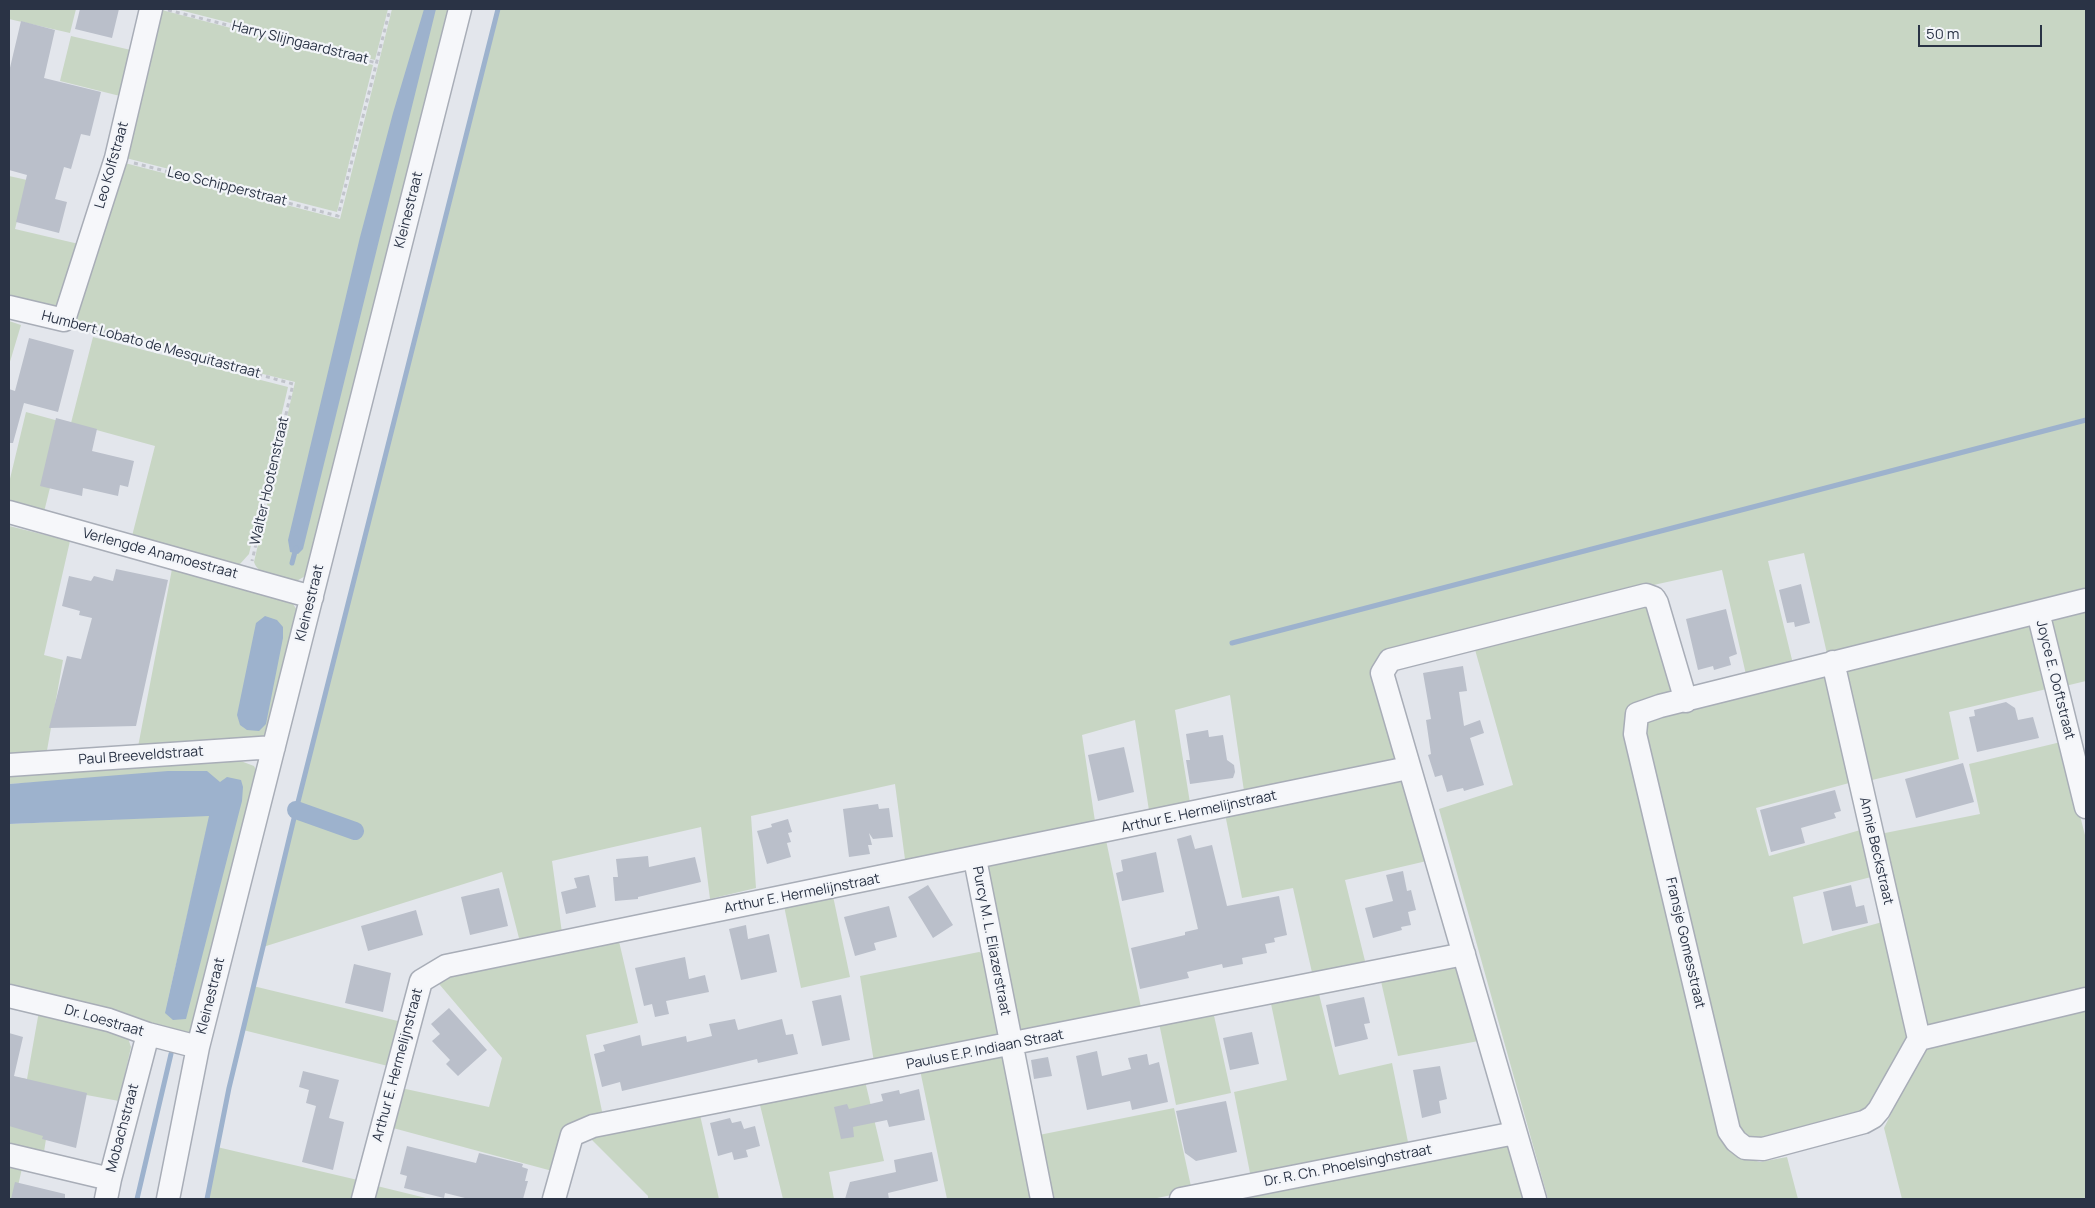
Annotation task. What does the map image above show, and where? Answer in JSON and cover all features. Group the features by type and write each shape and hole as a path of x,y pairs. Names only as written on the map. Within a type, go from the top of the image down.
{"street":[{"name":"Leo Kolfstraat","path":"64,320 116,158 151,9"},
{"name":"Kleinestraat","path":"168,1199 198,1047 460,9"},
{"name":"Humbert Lobato de Mesquitastraat","path":"9,307 64,320"},
{"name":"Verlengde Anamoestraat","path":"9,512 312,597"},
{"path":"1535,1199 1408,768 1382,673 1390,660 1646,595 1654,598 1657,603 1686,701 1832,662 2086,600"},
{"name":"Joyce E. Ooftstraat","path":"2038,612 2086,808"},
{"name":"Annie Beckstraat","path":"1832,662 1919,1039"},
{"name":"Fransje Gomesstraat","path":"1686,701 1660,706 1637,714 1635,734 1729,1130 1736,1141 1745,1148 1763,1149 1864,1122 1873,1117 1879,1110 1919,1039"},
{"name":"Paul Breeveldstraat","path":"9,765 274,747"},
{"name":"Arthur E. Hermelijnstraat","path":"363,1199 421,981 446,966 1408,768"},
{"name":"Purcy M. L. Eliazerstraat","path":"975,858 1042,1199"},
{"name":"Paulus E.P. Indiaan Straat","path":"554,1199 572,1135 593,1126 1012,1045 1464,954"},
{"name":"Dr. Loestraat","path":"9,996 108,1020 148,1034 198,1047"},
{"path":"1919,1039 2086,999"},
{"name":"Mobachstraat","path":"9,1155 108,1189 148,1034"},
{"name":"Dr. R. Ch. Phoelsinghstraat","path":"1181,1199 1515,1133"}],"path":[{"name":"Harry Slijngaardstraat","path":"165,9 377,63"},
{"path":"377,63 390,9"},
{"name":"Leo Schipperstraat","path":"116,158 338,216 377,63"},
{"name":"Humbert Lobato de Mesquitastraat","path":"64,320 293,384"},
{"name":"Walter Hootenstraat","path":"248,578 293,384"}],"green space":[{"path":"10,9 76,9 70,33 9,19"},
{"path":"158,9 373,65 337,212 122,157"},
{"path":"176,9 388,9 375,60"},
{"path":"392,9 458,9 312,572 295,582 265,574 254,562 295,382 75,327 121,162 340,219"},
{"path":"498,9 2086,9 2086,594 1828,658 1804,553 1768,561 1794,668 1747,679 1722,570 1658,584 1380,656 1398,761 1245,798 1230,695 1175,710 1191,809 1150,817 1135,720 1082,735 1096,828 906,867 895,784 751,816 756,888 710,899 701,827 552,861 562,933 520,942 502,872 263,947"},
{"path":"71,36 135,51 124,97 60,81"},
{"path":"9,176 27,180 15,229 83,245 63,311 9,308"},
{"path":"9,321 21,325 9,365"},
{"path":"93,337 288,387 249,554 240,564 232,565 131,540 155,446 71,423"},
{"path":"26,412 66,423 43,516 9,507 9,483"},
{"path":"9,526 70,541 44,655 63,660 46,756 9,758"},
{"path":"172,569 284,598 293,604 299,613 269,735 263,742 137,752"},
{"path":"1638,608 1649,608 1678,695 1632,708 1725,1138 1737,1156 1760,1162 1787,1157 1798,1199 1548,1199 1439,809 1513,785 1474,646"},
{"path":"2086,610 2086,681 2061,687 2049,620"},
{"path":"2030,624 2051,688 1949,712 1959,759 1868,781 1843,672 1849,664"},
{"path":"1821,673 1831,682 1853,782 1756,808 1769,856 1864,829 1875,876 1793,897 1803,944 1886,921 1911,1030 1872,1119 1759,1149 1733,1126 1643,720"},
{"path":"2061,742 2086,839 2086,993 1924,1032 1880,834 1980,814 1969,764"},
{"path":"238,760 254,766 258,774 194,1031 187,1035 9,992 9,824 210,815 165,1013 220,782 59,781 9,784 9,773"},
{"path":"1393,780 1402,783 1410,793 1431,860 1345,880 1366,965 1313,977 1293,888 1242,898 1225,814"},
{"path":"1106,840 1142,1012 1018,1031 986,878 989,866 995,860"},
{"path":"833,896 850,977 801,988 784,906"},
{"path":"618,937 638,1023 586,1035 603,1116 556,1172 393,1128 401,1088 489,1107 502,1058 434,978"},
{"path":"979,952 988,955 1000,1032 993,1038 874,1062 860,976"},
{"path":"1441,964 1460,968 1484,1040 1398,1056 1380,977"},
{"path":"253,986 402,1022 392,1067 243,1030"},
{"path":"1318,990 1339,1075 1392,1063 1409,1147 1251,1178 1234,1092 1287,1080 1270,999"},
{"path":"2086,1007 2086,1199 1902,1199 1884,1128 1921,1054 1929,1046"},
{"path":"39,1011 117,1031 128,1038 131,1047 119,1101 54,1089 43,1158 9,1150 9,1076 27,1079"},
{"path":"1213,1011 1231,1093 1176,1105 1159,1023"},
{"path":"998,1053 1006,1058 1036,1199 947,1199 920,1070"},
{"path":"865,1081 884,1161 829,1172 834,1199 783,1199 759,1101"},
{"path":"1174,1108 1192,1191 1152,1199 1047,1199 1034,1136"},
{"path":"700,1115 719,1199 648,1199 648,1196 589,1137"},
{"path":"1508,1145 1529,1199 1212,1199"},
{"path":"217,1147 362,1181 357,1199 207,1199"},
{"path":"9,1161 23,1164 15,1199 9,1199"},
{"path":"377,1186 430,1199 374,1199"}],"water":[{"path":"424,9 436,9 303,549 298,554 290,552 288,540 360,237 393,113"},
{"path":"265,616 277,620 283,627 283,638 266,724 259,731 247,730 240,725 237,715 256,623"},
{"path":"168,771 207,771 220,782 227,777 241,780 243,787 242,801 186,1019 173,1020 165,1013 209,816 9,824 9,784"}],"building":[{"path":"80,9 119,9 112,38 75,29"},
{"path":"21,21 55,30 44,78 101,92 90,136 81,134 71,169 64,167 55,199 67,202 59,233 16,222 27,175 9,170 9,72"},
{"path":"29,338 74,350 58,412 24,403 13,443 9,443 9,389 15,391"},
{"path":"56,418 97,429 92,451 134,461 128,487 120,485 118,496 83,488 82,496 40,486"},
{"path":"116,569 168,580 136,726 49,728 67,656 81,659 92,618 79,615 80,611 62,606 69,576 91,581 94,576 113,581"},
{"path":"1801,584 1810,623 1795,627 1794,622 1787,623 1779,590"},
{"path":"1726,609 1737,654 1729,657 1731,665 1714,670 1713,666 1698,670 1686,619"},
{"path":"1463,666 1467,691 1459,692 1464,726 1480,720 1484,733 1470,738 1484,785 1464,791 1463,788 1447,792 1442,775 1435,777 1428,755 1431,754 1426,720 1431,719 1423,673"},
{"path":"2006,702 2015,708 2018,720 2033,717 2039,738 1977,752 1969,717 1975,716 1974,710"},
{"path":"1208,730 1209,737 1223,735 1227,760 1234,765 1235,772 1233,778 1190,784 1186,760 1190,760 1186,734"},
{"path":"1124,747 1134,792 1098,801 1088,755"},
{"path":"1963,763 1974,802 1916,818 1905,779"},
{"path":"1835,790 1841,811 1834,813 1836,818 1801,828 1805,843 1771,852 1760,810"},
{"path":"878,804 879,809 889,808 893,837 873,839 869,833 872,845 868,845 870,854 849,857 843,809"},
{"path":"788,819 792,832 788,833 791,842 787,843 791,857 767,864 757,831 772,827 771,824"},
{"path":"1191,835 1195,849 1212,845 1227,906 1279,896 1287,935 1274,938 1275,942 1265,944 1267,953 1242,958 1243,964 1223,968 1222,964 1187,972 1189,978 1140,989 1131,948 1185,935 1185,932 1198,929 1177,839"},
{"path":"1156,852 1164,892 1122,901 1116,873 1123,871 1121,860"},
{"path":"648,856 649,867 695,857 701,882 638,897 638,899 615,901 613,877 618,877 616,859"},
{"path":"1403,871 1407,891 1411,890 1416,910 1408,912 1411,925 1401,927 1402,930 1373,938 1365,908 1393,901 1386,875"},
{"path":"589,875 596,907 566,914 561,892 577,888 574,878"},
{"path":"928,885 953,925 933,938 908,897"},
{"path":"1851,885 1856,907 1864,905 1868,923 1832,931 1823,892"},
{"path":"499,888 508,926 470,935 461,897"},
{"path":"889,906 897,937 874,943 876,950 855,956 844,917"},
{"path":"416,910 423,935 368,951 361,926"},
{"path":"746,925 748,939 769,934 777,972 741,980 729,929"},
{"path":"685,957 689,979 705,975 709,992 666,1001 669,1014 655,1017 652,1004 644,1006 635,968"},
{"path":"354,964 391,973 383,1012 345,1003"},
{"path":"841,995 850,1040 822,1046 812,1001"},
{"path":"1364,997 1370,1023 1364,1024 1368,1039 1335,1047 1326,1005"},
{"path":"449,1008 487,1050 458,1076 446,1064 450,1060 432,1041 440,1034 431,1024"},
{"path":"735,1019 738,1030 782,1019 786,1035 793,1034 798,1054 758,1063 757,1059 622,1091 620,1082 602,1087 594,1054 605,1051 603,1045 640,1035 642,1046 686,1036 687,1042 712,1036 709,1024"},
{"path":"1252,1032 1259,1064 1230,1070 1223,1038"},
{"path":"9,1033 23,1037 14,1076 87,1093 76,1148 42,1139 43,1136 9,1126"},
{"path":"1097,1051 1102,1076 1131,1069 1128,1058 1147,1054 1149,1065 1159,1062 1168,1102 1132,1110 1130,1101 1087,1110 1076,1056"},
{"path":"1048,1057 1052,1076 1034,1079 1031,1060"},
{"path":"1440,1066 1447,1099 1439,1101 1441,1113 1422,1118 1413,1070"},
{"path":"303,1071 339,1080 329,1118 344,1122 333,1170 302,1162 316,1106 306,1103 309,1090 299,1087"},
{"path":"919,1089 925,1120 889,1127 887,1120 853,1127 854,1137 841,1139 834,1107 847,1104 849,1109 883,1101 881,1094 899,1090 900,1094"},
{"path":"1226,1101 1237,1152 1196,1161 1185,1153 1176,1111"},
{"path":"730,1118 732,1123 741,1121 744,1129 755,1126 760,1146 746,1150 748,1157 734,1160 732,1152 718,1156 710,1123"},
{"path":"407,1146 476,1163 479,1153 523,1164 522,1167 528,1169 525,1181 528,1181 523,1199 469,1199 445,1193 444,1198 404,1188 407,1176 400,1174"},
{"path":"932,1152 938,1181 888,1193 889,1199 845,1199 850,1182 896,1172 894,1160"},
{"path":"15,1182 65,1194 65,1199 11,1199"}],"waterway":[{"path":"207,1199 229,1088 296,810 498,9"},
{"path":"1232,643 2086,420"},
{"path":"292,563 296,548"},
{"path":"296,810 355,831"},
{"path":"137,1199 171,1054"}]}
